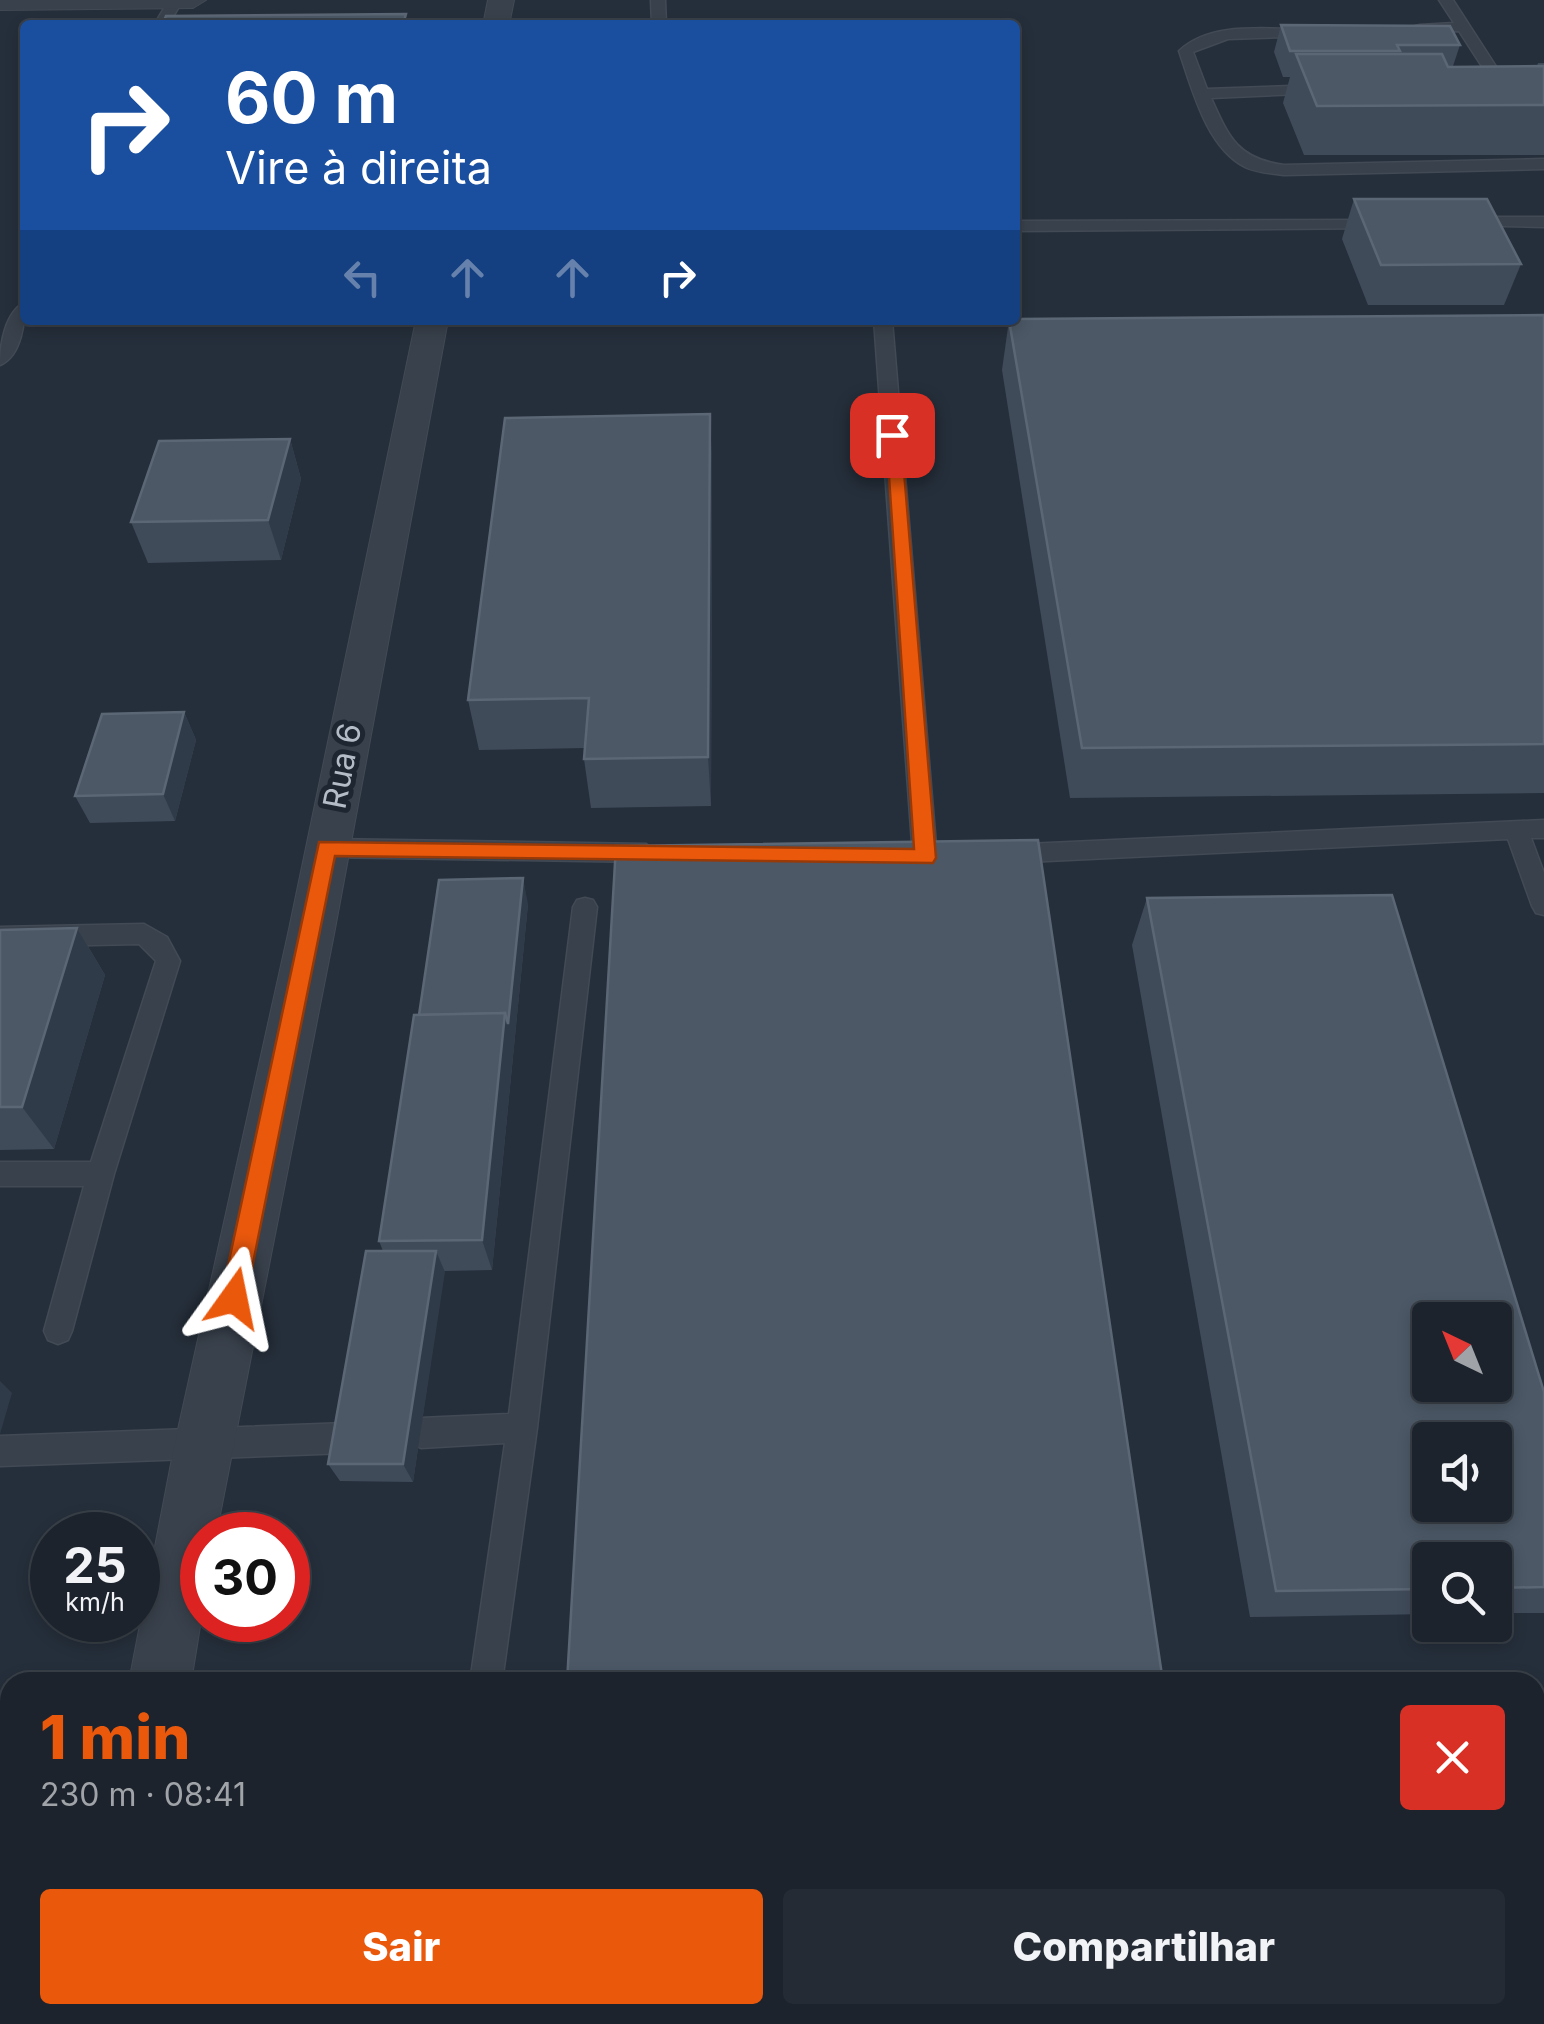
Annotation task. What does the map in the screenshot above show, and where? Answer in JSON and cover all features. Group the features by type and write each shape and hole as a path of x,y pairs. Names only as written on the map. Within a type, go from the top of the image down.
{"street":[{"path":"0,2 193,0"},
{"name":"Rua 6","path":"162,1672 202,1443 431,325"}],"lane":[{"path":"1446,0 1462,27 1506,82 1479,83"},
{"path":"1407,30 1462,27"},
{"path":"1330,32 1214,37 1196,42 1186,51 1201,94 1233,153 1254,166 1284,170 1544,164"},
{"path":"1201,94 1340,88"},
{"path":"1446,222 1544,222"},
{"path":"1020,226 1407,223"},
{"path":"0,360 20,318"},
{"path":"883,325 925,857"},
{"path":"984,855 1544,830"},
{"path":"1517,831 1544,906"},
{"path":"326,848 666,853"},
{"path":"487,1672 522,1428 586,907"},
{"path":"0,937 144,934 158,944 168,961 101,1174 58,1331"},
{"path":"0,1174 101,1174"},
{"path":"420,1433 522,1428"},
{"path":"0,1451 347,1438"}],"building":[{"path":"406,14 404,20 164,20 166,16"},
{"path":"1281,25 1450,26 1460,45 1397,45 1400,51 1290,51"},
{"path":"1296,54 1442,54 1448,67 1544,66 1544,105 1317,106"},
{"path":"1354,199 1487,199 1521,264 1381,265"},
{"path":"1544,315 1544,744 1082,748 1010,325 1020,325 1020,319"},
{"path":"710,414 708,757 584,759 589,698 468,700 505,418"},
{"path":"290,439 268,520 131,522 159,441"},
{"path":"184,712 163,794 75,796 102,714"},
{"path":"1038,840 1162,1672 568,1672 616,846"},
{"path":"523,878 508,1024 505,1013 419,1015 439,880"},
{"path":"1392,895 1544,1392 1544,1587 1512,1588 1512,1542 1412,1542 1412,1589 1276,1591 1147,898"},
{"path":"77,928 22,1107 0,1107 0,930"},
{"path":"505,1013 482,1240 379,1241 414,1015"},
{"path":"366,1251 436,1251 403,1464 328,1464"}],"route":[{"path":"234,1298 326,848 925,858 892,435"}]}
